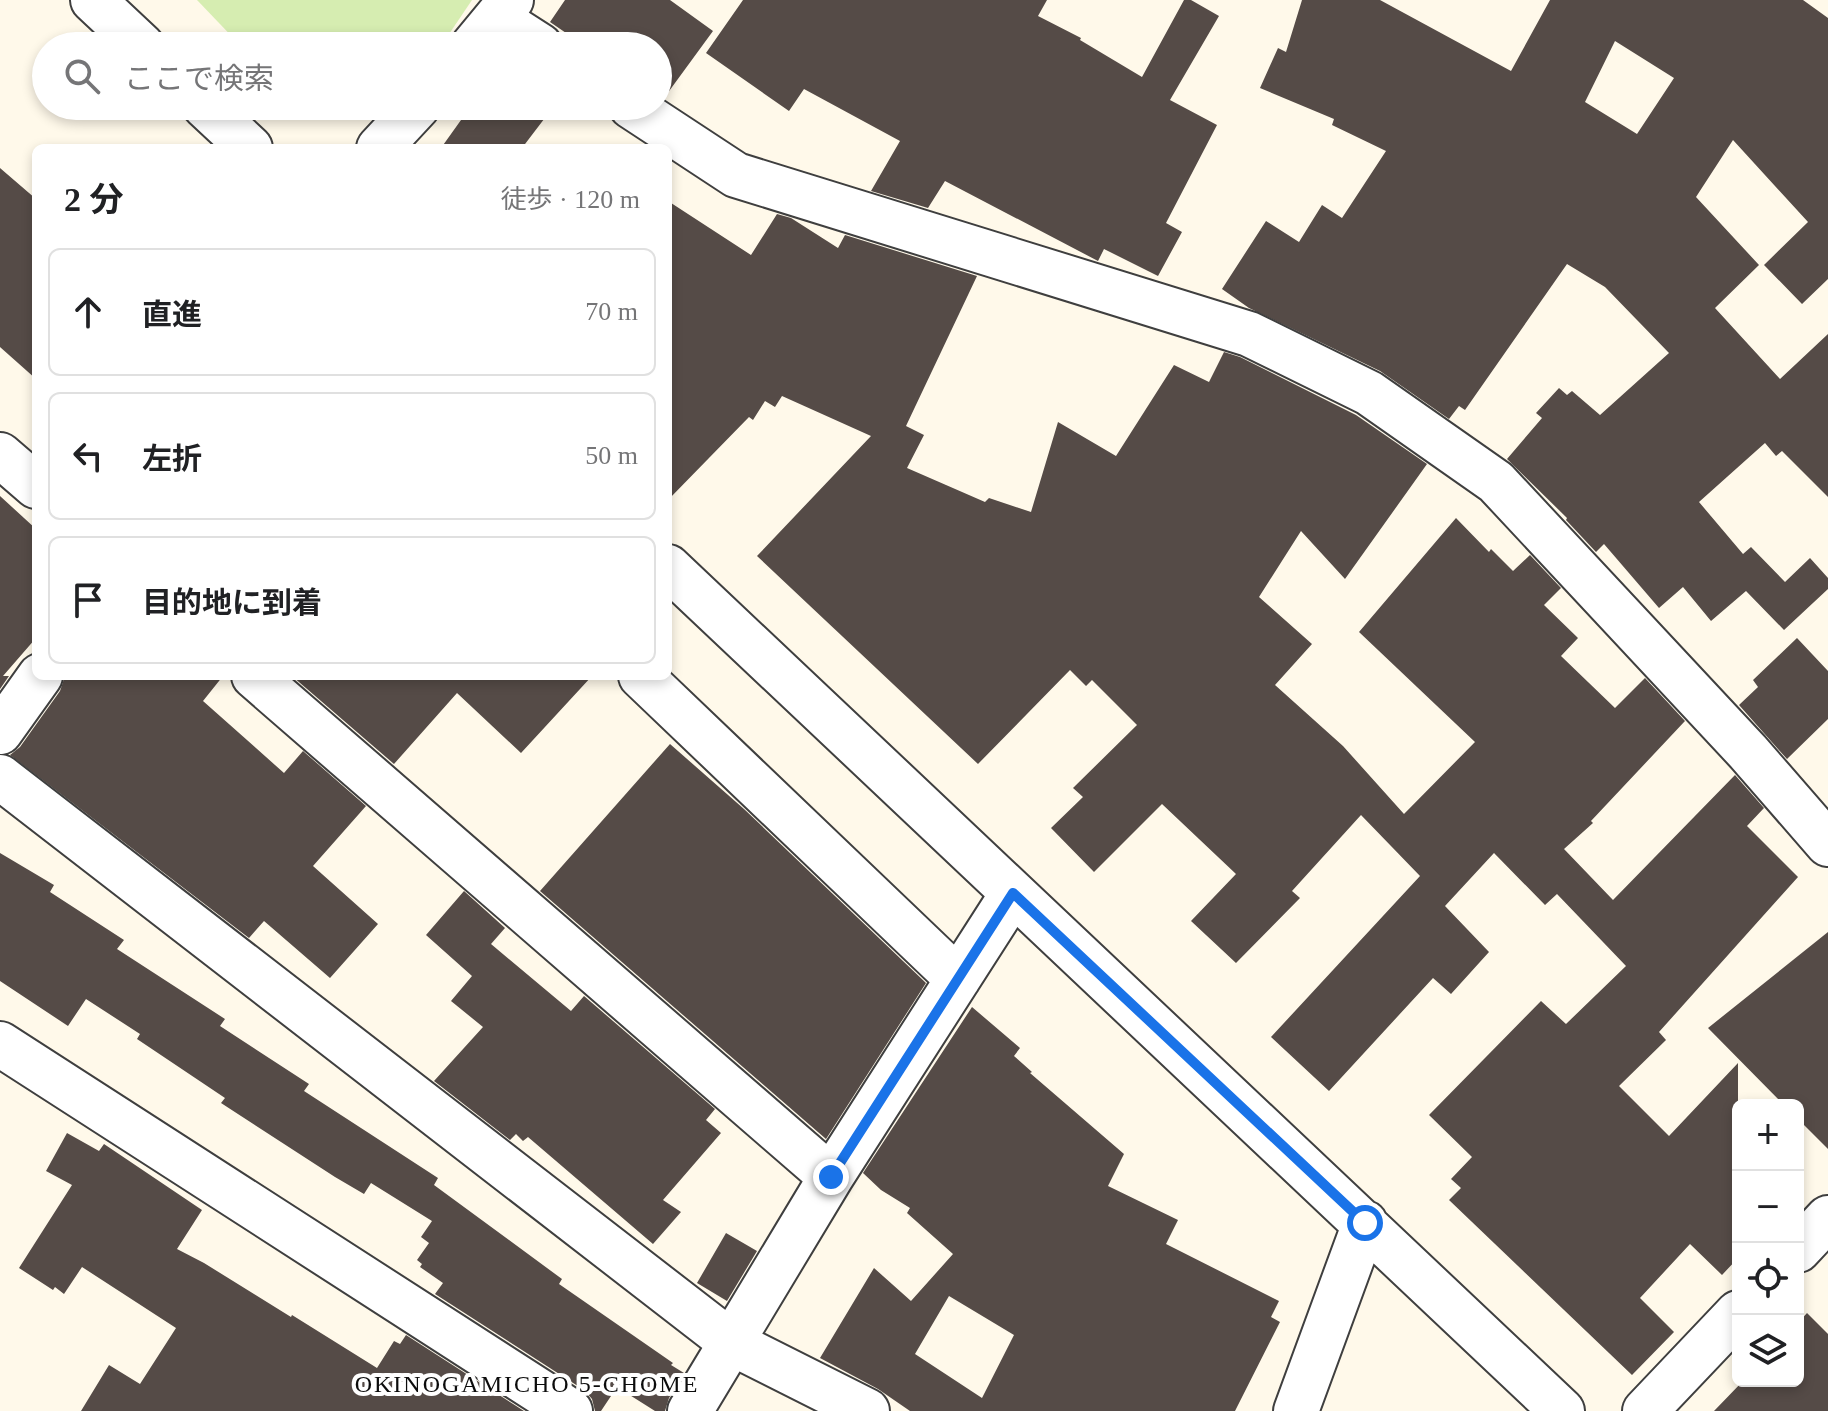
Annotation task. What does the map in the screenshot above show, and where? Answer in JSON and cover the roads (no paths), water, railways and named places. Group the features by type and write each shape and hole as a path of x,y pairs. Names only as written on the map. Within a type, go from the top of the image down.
{"street":[{"path":"93,0 127,32"},
{"path":"494,22 513,32"},
{"path":"220,120 246,144"},
{"path":"383,144 405,120"},
{"path":"652,120 736,175 1249,334 1369,393 1496,482 1748,752 1828,844"},
{"path":"0,455 32,483"},
{"path":"672,571 1562,1411"},
{"path":"0,732 37,680"},
{"path":"259,680 831,1177"},
{"path":"645,680 958,979"},
{"path":"0,777 732,1343 867,1411"},
{"path":"690,1411 831,1177 1013,893"},
{"path":"0,1044 570,1411"},
{"path":"1804,1244 1828,1218"},
{"path":"1296,1411 1365,1223"},
{"path":"1645,1411 1736,1315"}],"district":[{"name":"OKINOGAMICHO 5-CHOME","path":"527,1384"}]}
